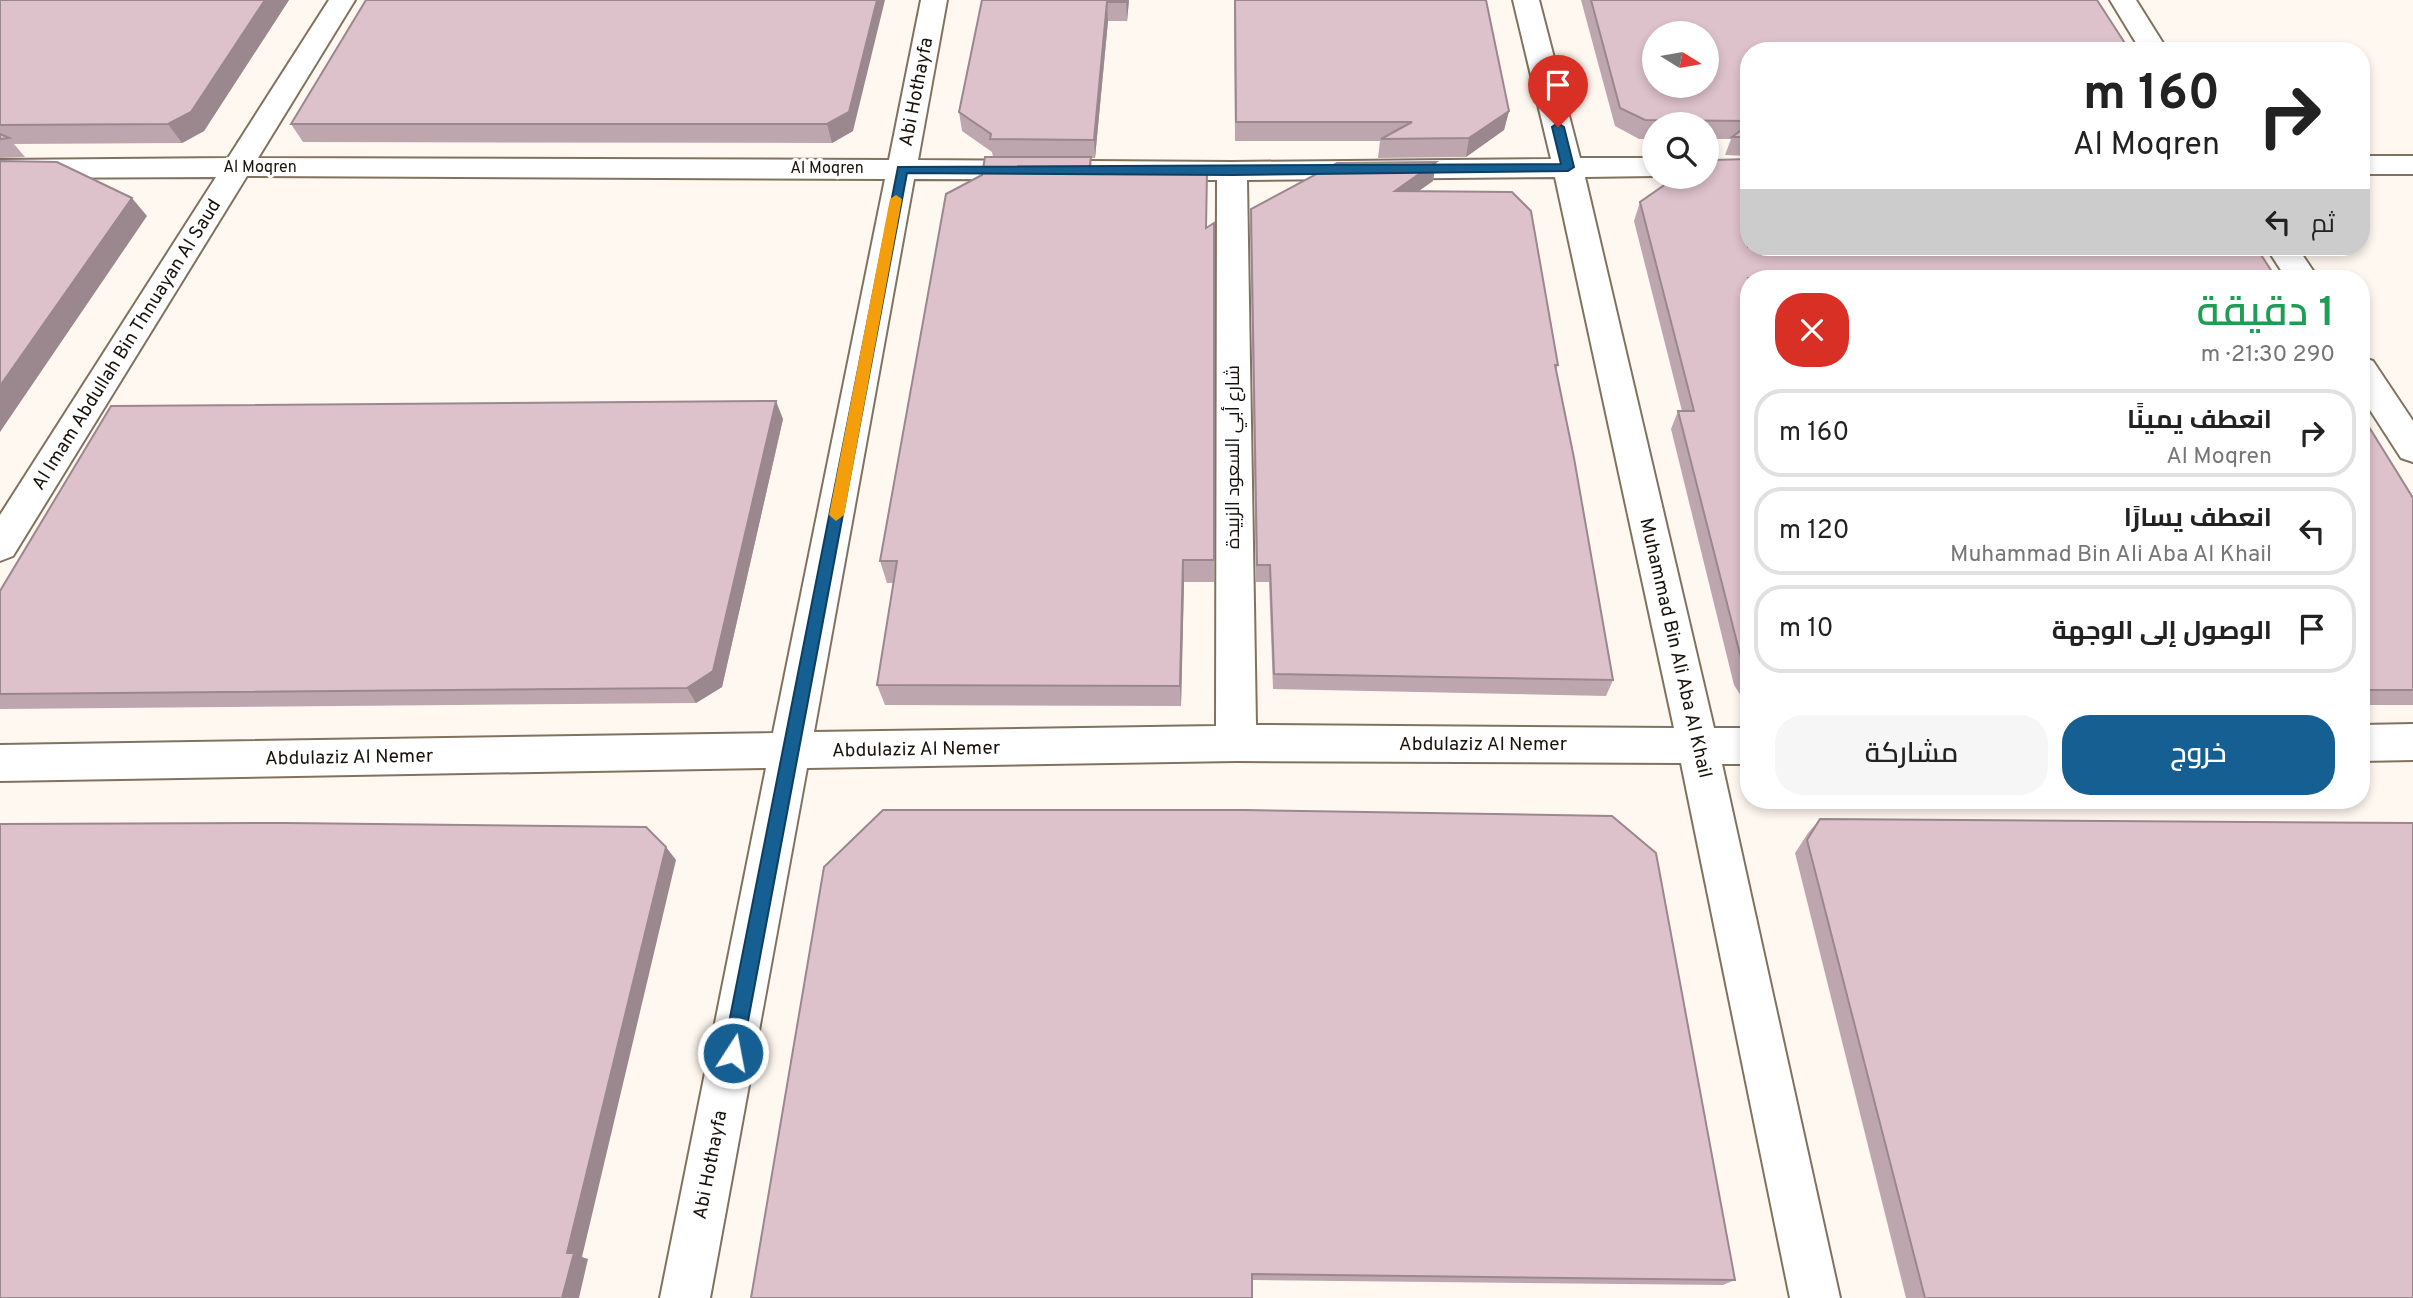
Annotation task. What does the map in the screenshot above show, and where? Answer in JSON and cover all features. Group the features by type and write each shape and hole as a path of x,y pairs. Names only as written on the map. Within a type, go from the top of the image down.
{"street":[{"name":"Al Imam Abdullah Bin Thnuayan Al Saud","path":"0,547 342,0"},
{"name":"Abi Hothayfa","path":"685,1298 792,752 934,0"},
{"name":"Muhammad Bin Ali Aba Al Khail","path":"1526,0 1568,167 1698,746 1815,1298"},
{"path":"2123,0 2149,42"},
{"path":"2370,165 2413,164"},
{"name":"Al Moqren","path":"0,169 238,167 1232,171 1642,167"},
{"name":"شارع أبي السعود الزبيدة","path":"1232,171 1236,743"},
{"path":"2370,383 2413,449"},
{"path":"2370,743 2413,742"},
{"name":"Abdulaziz Al Nemer","path":"0,763 1236,743 1740,746"}],"building":[{"path":"0,0 265,0 191,112 168,124 0,125"},
{"path":"366,0 877,0 849,112 827,124 291,124"},
{"path":"982,0 1126,0 1107,2 1094,140 990,139 991,134 959,112"},
{"path":"1235,0 1486,0 1509,111 1469,138 1381,139 1412,122 1236,122"},
{"path":"1591,0 2097,0 2124,42 1740,42 1740,121 1719,121 1719,112 1642,112 1642,119 1620,108"},
{"path":"985,157 1091,157 1089,172 1207,173 1206,228 1214,223 1214,560 1183,560 1180,686 877,685 897,561 880,561 946,194 982,175"},
{"path":"1740,159 1740,256 2262,256 2271,270 1740,270 1740,654 1678,411 1694,411 1640,202 1659,189 1719,189 1719,160"},
{"path":"0,161 57,162 132,198 0,386"},
{"path":"1436,162 1395,191 1512,192 1531,211 1558,365 1555,365 1613,680 1274,674 1270,565 1257,565 1251,209 1337,163"},
{"path":"776,401 713,671 687,688 0,694 0,591 111,406"},
{"path":"2370,429 2413,498 2413,690 2370,690"},
{"path":"883,810 1244,810 1612,816 1656,853 1735,1280 1252,1274 1252,1298 751,1298 824,867"},
{"path":"1820,819 2413,823 2413,1298 1925,1298 1807,840"},
{"path":"287,823 646,827 666,847 567,1253 574,1253 562,1298 0,1298 0,824"}],"slow traffic":[{"path":"836,515 896,199"}],"route":[{"path":"733,1053 902,169 1232,171 1568,167 1558,127"}]}
